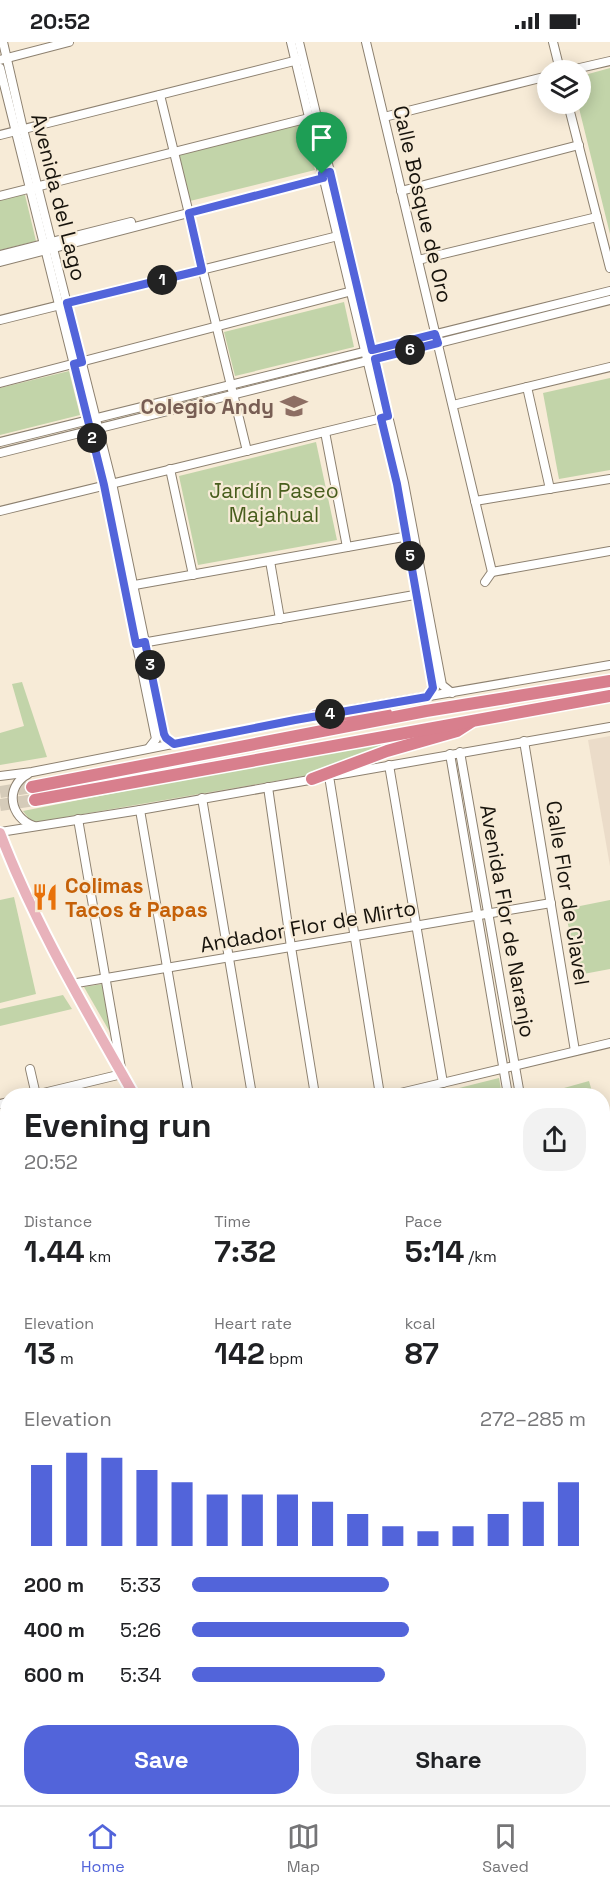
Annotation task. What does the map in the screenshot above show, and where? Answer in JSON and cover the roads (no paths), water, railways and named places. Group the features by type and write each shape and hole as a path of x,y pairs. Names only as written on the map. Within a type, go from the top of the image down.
{"highway":[{"path":"606,697 33,793 426,711 610,681"},
{"path":"315,716 426,711"},
{"path":"312,779 387,751 457,731 477,719"}],"main road":[{"path":"0,832 15,872 71,984 130,1088"}],"street":[{"name":"Avenida del Lago","path":"3,42 3,59 19,130 108,484 145,642 156,740 149,748"},
{"path":"3,59 69,42"},
{"path":"291,42 299,60 385,417 427,628 442,685 452,693"},
{"path":"299,42 299,60"},
{"name":"Calle Bosque de Oro","path":"366,42 492,572"},
{"path":"553,42 558,60"},
{"path":"0,135 299,60"},
{"path":"591,65 610,61"},
{"name":"Avenida del Lago","path":"0,69 19,130"},
{"path":"384,117 537,79"},
{"path":"160,95 247,451"},
{"path":"571,114 610,268"},
{"path":"0,196 313,117"},
{"path":"401,191 579,145"},
{"path":"0,255 48,246 327,175"},
{"path":"418,260 597,217"},
{"path":"0,320 341,235"},
{"path":"0,262 48,246"},
{"path":"0,383 354,291"},
{"path":"0,442 610,291"},
{"path":"0,453 610,300"},
{"path":"453,405 610,367"},
{"path":"527,387 550,489"},
{"path":"0,511 385,417"},
{"path":"325,432 347,547"},
{"path":"170,469 193,575"},
{"path":"475,501 610,479"},
{"name":"Avenida del Lago","path":"108,484 124,587 136,644 164,734 174,744"},
{"path":"124,587 410,536"},
{"path":"485,582 492,572 610,551"},
{"path":"270,561 280,618"},
{"path":"136,644 420,594"},
{"path":"427,628 433,686 427,697"},
{"path":"0,776 32,772 315,716 610,664"},
{"path":"0,832 140,810 610,727"},
{"name":"Calle Flor de Clavel","path":"524,741 575,1051"},
{"name":"Avenida Flor de Naranjo","path":"460,752 519,1088"},
{"name":"Avenida Flor de Naranjo","path":"450,754 507,1088"},
{"path":"389,765 443,1083"},
{"path":"32,772 20,778 14,786 13,808 20,819 37,826"},
{"path":"329,776 379,1088"},
{"path":"268,787 314,1088"},
{"path":"202,798 251,1088"},
{"path":"140,810 188,1088"},
{"path":"65,1088 122,1074 78,819"},
{"name":"Andador Flor de Mirto","path":"71,984 551,903"},
{"path":"422,1088 610,1043"},
{"path":"30,1069 34,1088"}],"tunnel":[{"path":"0,792 32,787"},
{"path":"0,805 35,800"}],"place":[{"name":"Colegio Andy","path":"294,406"},
{"name":"Colimas Tacos & Papas","path":"45,897"}],"park label":[{"name":"Jardín Paseo Majahual","path":"274,502"}]}
